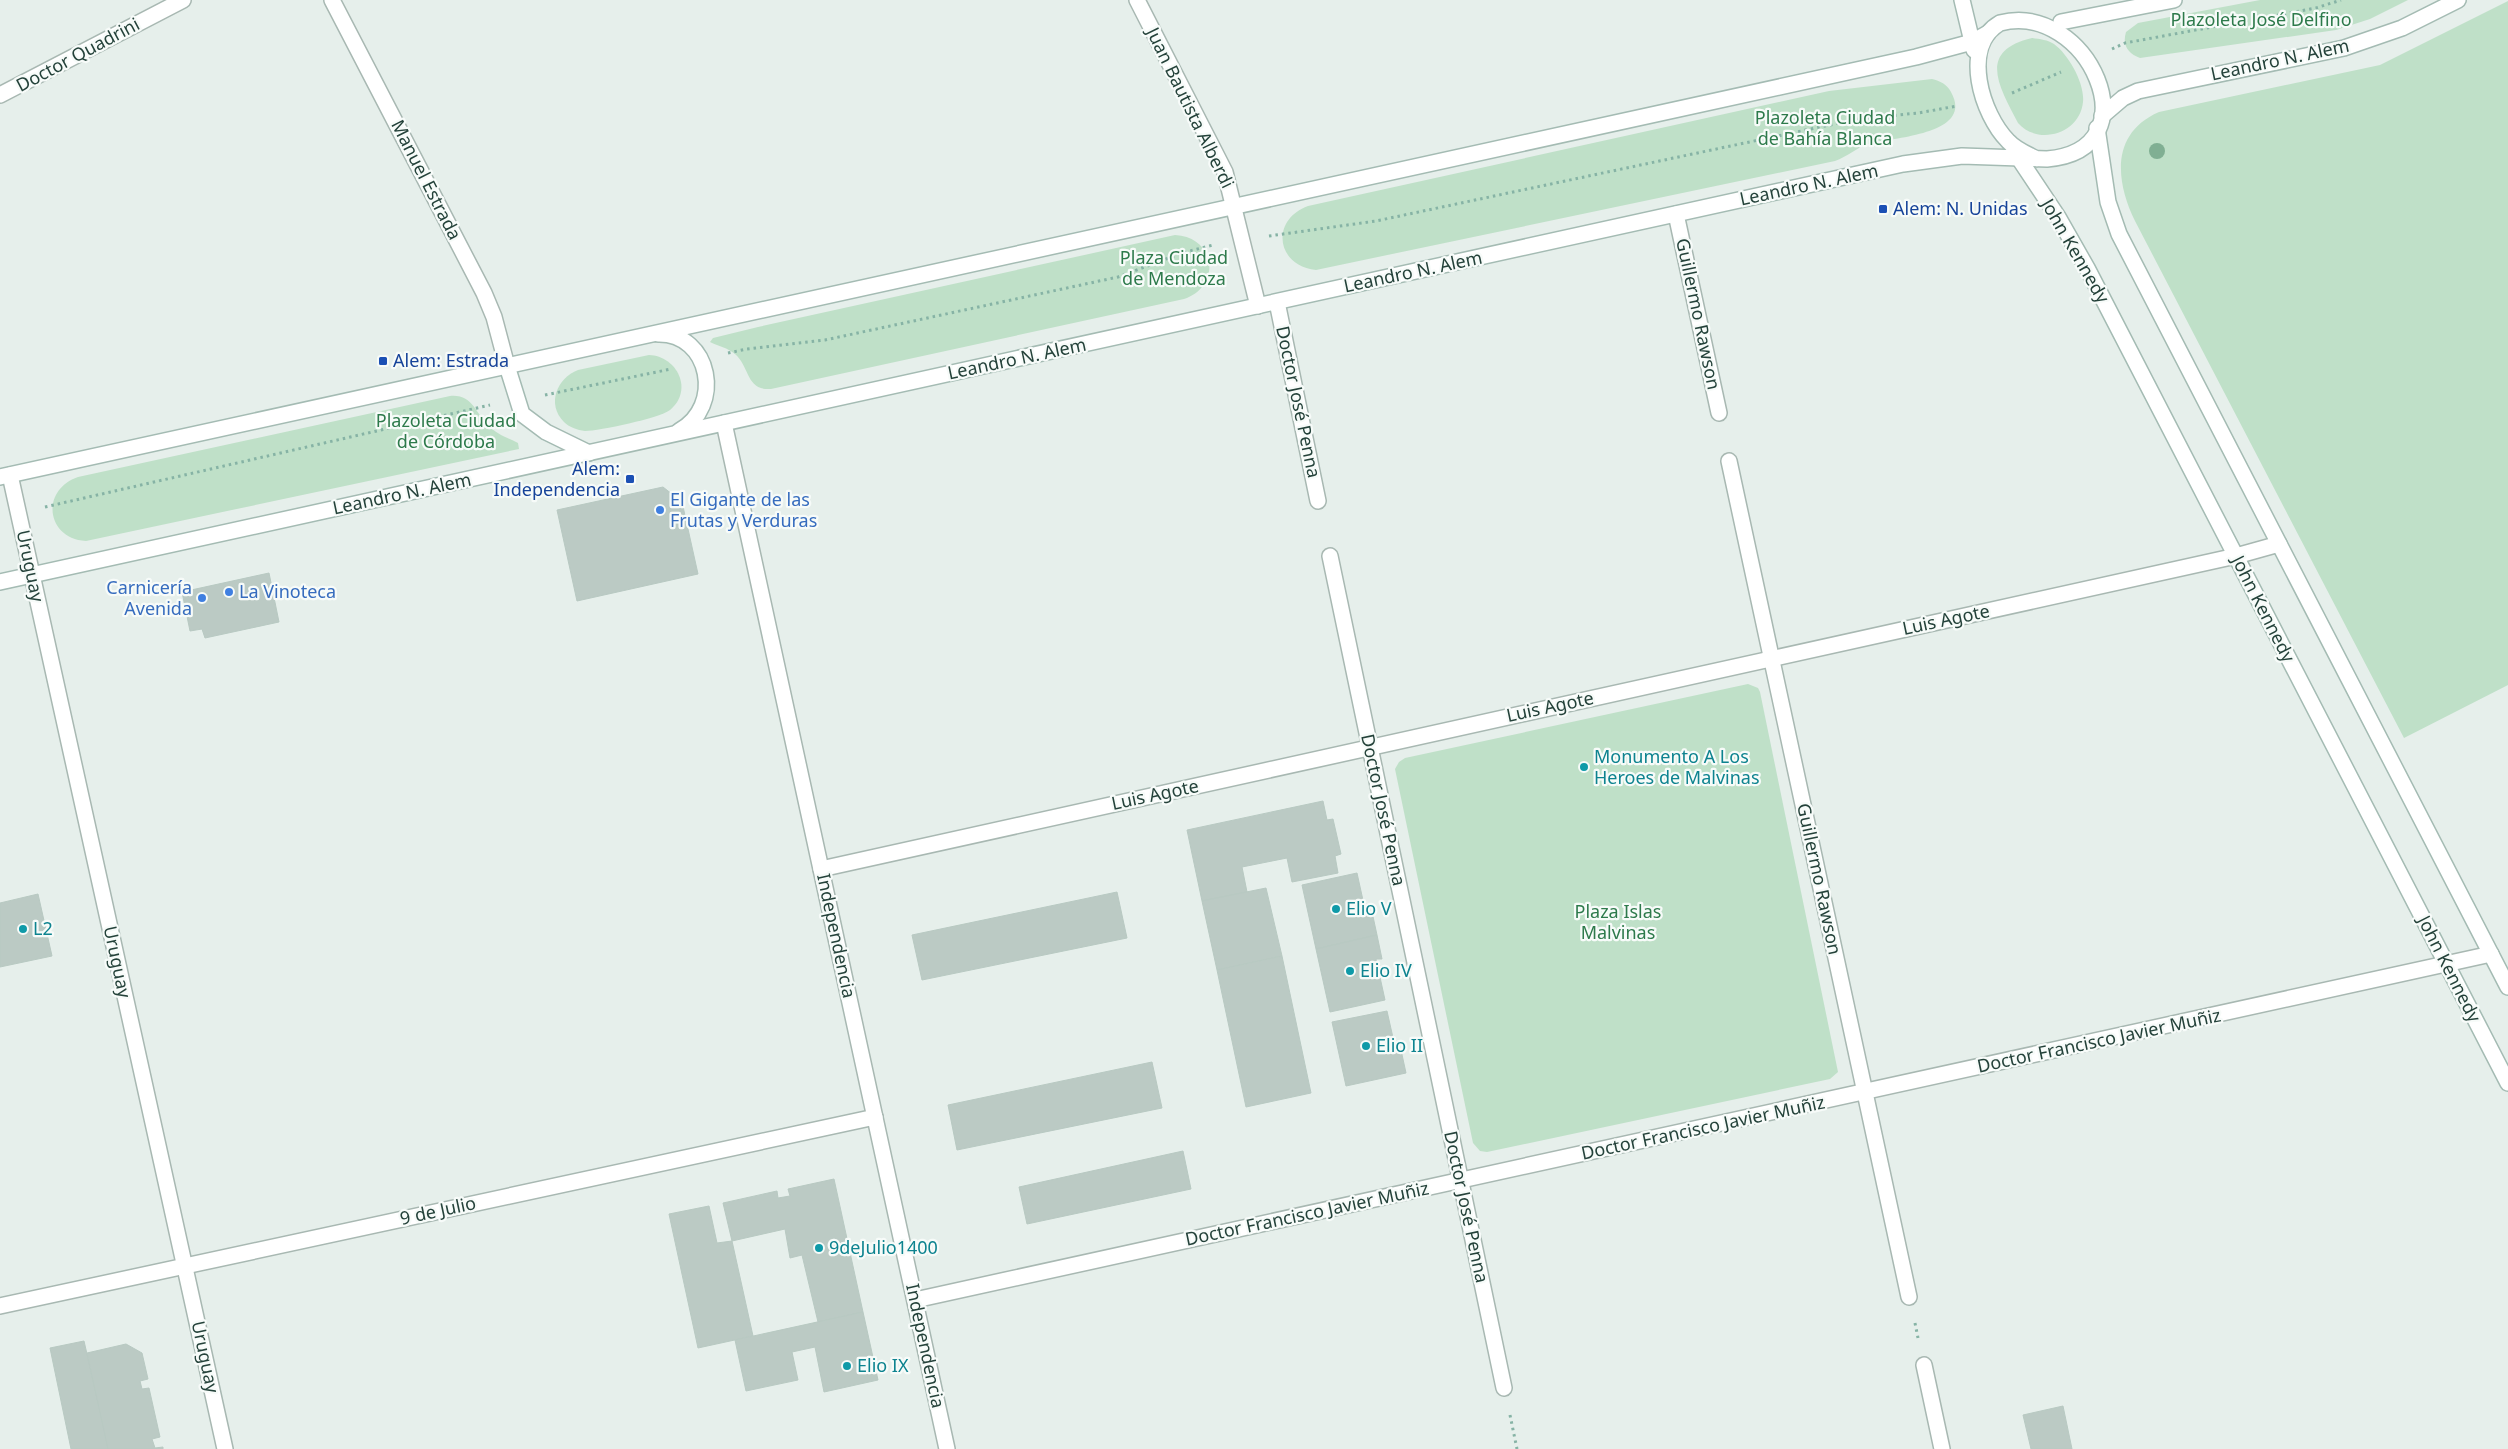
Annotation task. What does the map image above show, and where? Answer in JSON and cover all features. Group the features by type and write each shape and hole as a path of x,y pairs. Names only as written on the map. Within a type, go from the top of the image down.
{"street":[{"name":"Doctor Quadrini","path":"0,95 183,0"},
{"name":"Manuel Estrada","path":"332,0 484,294 494,317 522,414 546,432 589,453"},
{"name":"Juan Bautista Alberdi","path":"1137,0 1225,172 1235,206 1258,306"},
{"path":"1962,0 1977,65"},
{"path":"2061,22 2174,0"},
{"name":"Leandro N. Alem","path":"0,582 1676,214 1932,160 1985,156 2059,158 2071,155 2082,147 2100,122 2124,98 2138,91 2344,48 2402,28 2458,0"},
{"path":"5,476 1916,57 1972,42 1988,33 1997,25 2020,14 2043,11 2061,22 2083,44 2097,68 2104,94 2100,122 2108,202 2119,234 2508,987"},
{"name":"Leandro N. Alem","path":"1988,33 1978,54 1977,65 1990,113 2008,142 2022,152 2037,158"},
{"name":"John Kennedy","path":"2008,142 2072,241 2508,1083"},
{"name":"Guillermo Rawson","path":"1676,214 1719,414"},
{"name":"Doctor José Penna","path":"1277,302 1318,501"},
{"path":"645,335 662,334 684,343 701,361 706,376 707,392 699,414 681,430 666,436"},
{"name":"Independencia","path":"724,423 948,1449"},
{"name":"Guillermo Rawson","path":"1729,460 1909,1298"},
{"name":"Uruguay","path":"5,476 32,575 225,1449"},
{"name":"Luis Agote","path":"821,869 2236,556 2279,544"},
{"name":"Doctor José Penna","path":"1330,556 1504,1388"},
{"name":"Doctor Francisco Javier Muñiz","path":"915,1300 2491,954"},
{"name":"9 de Julio","path":"0,1306 875,1117"},
{"path":"1924,1365 1942,1449"}],"path":[{"path":"2125,43 2316,8 2341,0"},
{"path":"2004,96 2064,71"},
{"path":"1283,233 1376,221 1858,119 1918,113 1955,106"},
{"path":"732,352 825,340 1118,277 1202,247"},
{"path":"556,394 676,368"},
{"path":"52,506 476,408"},
{"path":"1909,1298 1924,1365"},
{"path":"1504,1388 1517,1449"}],"green space":[{"name":"Plazoleta José Delfino","path":"2260,0 2408,0 2370,19 2336,30 2140,58 2132,54 2127,48 2125,41 2126,32 2138,23"},
{"path":"2508,1 2508,685 2404,738 2135,221 2124,190 2121,174 2122,159 2125,145 2132,132 2143,121 2159,112 2380,65"},
{"path":"2032,38 2049,42 2060,49 2079,79 2083,95 2080,113 2066,129 2057,133 2047,135 2036,134 2026,130 2018,123 2000,84 1997,72 1998,61 2004,52 2015,44"},
{"name":"Plazoleta Ciudad de Bahía Blanca","path":"1932,79 1943,83 1947,87 1951,92 1955,106 1952,117 1942,126 1928,132 1869,144 1835,161 1316,270 1303,267 1293,260 1286,252 1283,242 1283,231 1288,221 1296,213 1308,206 1829,91"},
{"name":"Plaza Ciudad de Mendoza","path":"1175,235 1189,238 1199,244 1206,253 1209,263 1209,274 1204,284 1196,293 1184,299 771,389 763,389 757,386 735,354 710,342 713,338 758,327"},
{"path":"649,355 667,361 679,375 681,393 677,402 670,410 654,417 603,429 585,431 576,429 564,422 559,415 555,400 556,392 564,379 578,370"},
{"name":"Plazoleta Ciudad de Córdoba","path":"450,396 458,396 469,401 491,428 502,436 518,443 519,449 86,541 73,538 63,532 56,523 53,513 53,502 58,492 66,483 78,477"},
{"name":"Plaza Islas Malvinas","path":"1748,684 1758,688 1760,692 1838,1072 1830,1079 1487,1152 1480,1151 1473,1143 1395,769 1399,762 1405,758"}],"building":[{"path":"663,487 682,502 698,574 577,601 557,510"},
{"path":"269,573 279,622 205,638 202,629 190,631 182,592"},
{"path":"1323,801 1327,820 1333,819 1341,854 1335,856 1338,873 1292,882 1287,858 1242,867 1247,892 1202,901 1187,830"},
{"name":"Elio V","path":"1357,873 1366,914 1372,912 1377,935 1316,949 1302,885"},
{"path":"1266,888 1282,956 1217,970 1202,901"},
{"path":"1117,892 1127,938 922,980 912,935"},
{"name":"L2","path":"38,894 52,956 0,967 0,903"},
{"name":"Elio IV","path":"1377,935 1382,959 1376,959 1385,1000 1330,1012 1316,949"},
{"path":"1282,956 1311,1093 1246,1107 1217,970"},
{"name":"Elio II","path":"1387,1011 1396,1051 1401,1050 1406,1073 1346,1086 1332,1022"},
{"path":"1152,1062 1162,1108 957,1150 948,1105"},
{"path":"1183,1151 1191,1189 1027,1224 1019,1187"},
{"name":"9deJulio1400","path":"834,1179 863,1312 818,1322 802,1255 790,1258 785,1229 732,1241 723,1203 777,1191 778,1198 790,1196 788,1189"},
{"path":"709,1206 717,1243 732,1241 753,1336 698,1348 669,1214"},
{"name":"Elio IX","path":"863,1312 878,1380 824,1392 815,1347 792,1352 798,1380 746,1391 735,1340"},
{"path":"84,1341 108,1449 71,1449 50,1348"},
{"path":"126,1344 142,1353 148,1379 140,1381 142,1389 149,1388 160,1437 152,1439 155,1448 163,1447 163,1449 108,1449 87,1353"},
{"path":"2063,1406 2072,1449 2031,1449 2023,1415"}],"place":[{"name":"Alem: N. Unidas","path":"1883,209"},
{"name":"Alem: Estrada","path":"383,361"},
{"name":"Alem: Independencia","path":"630,479"},
{"name":"El Gigante de las Frutas y Verduras","path":"660,510"},
{"name":"La Vinoteca","path":"229,592"},
{"name":"Carnicería Avenida","path":"202,598"},
{"name":"Monumento A Los Heroes de Malvinas","path":"1584,767"},
{"name":"Elio V","path":"1336,909"},
{"name":"L2","path":"23,929"},
{"name":"Elio IV","path":"1350,971"},
{"name":"Elio II","path":"1366,1046"},
{"name":"9deJulio1400","path":"819,1248"},
{"name":"Elio IX","path":"847,1366"}]}
